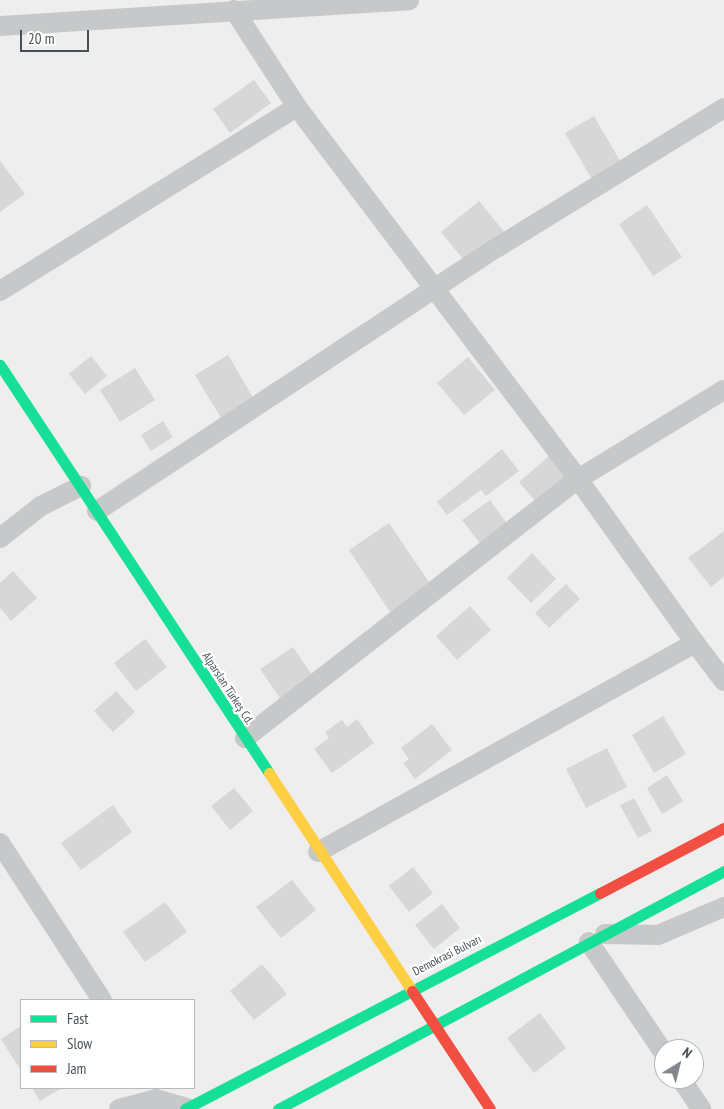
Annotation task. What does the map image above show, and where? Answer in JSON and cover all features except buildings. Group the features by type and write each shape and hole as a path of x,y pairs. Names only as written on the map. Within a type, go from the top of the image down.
{"main road":[{"name":"Alparslan Türkeş Cd.","path":"0,365 81,486 318,852 490,1109"},
{"name":"Demokrasi Bulvarı","path":"186,1108 411,989 724,828"},
{"path":"278,1109 724,871"}],"street":[{"path":"0,26 409,0"},
{"path":"234,10 297,107 434,291 578,479 724,681"},
{"path":"0,291 297,107"},
{"path":"97,511 434,291 724,108"},
{"path":"245,738 578,479 724,390"},
{"path":"0,538 41,506 81,486"},
{"path":"318,852 695,643"},
{"path":"0,843 101,999"},
{"path":"655,1039 597,938 658,935 724,907"},
{"path":"688,1089 701,1109"},
{"path":"119,1109 154,1093 186,1108"}],"traffic: fast":[{"path":"0,365 269,773"},
{"path":"278,1109 724,871"},
{"path":"185,1109 600,893"}],"traffic: slow":[{"path":"269,773 412,991"}],"traffic: jam":[{"path":"600,893 724,828"},
{"path":"412,991 490,1109"}]}
